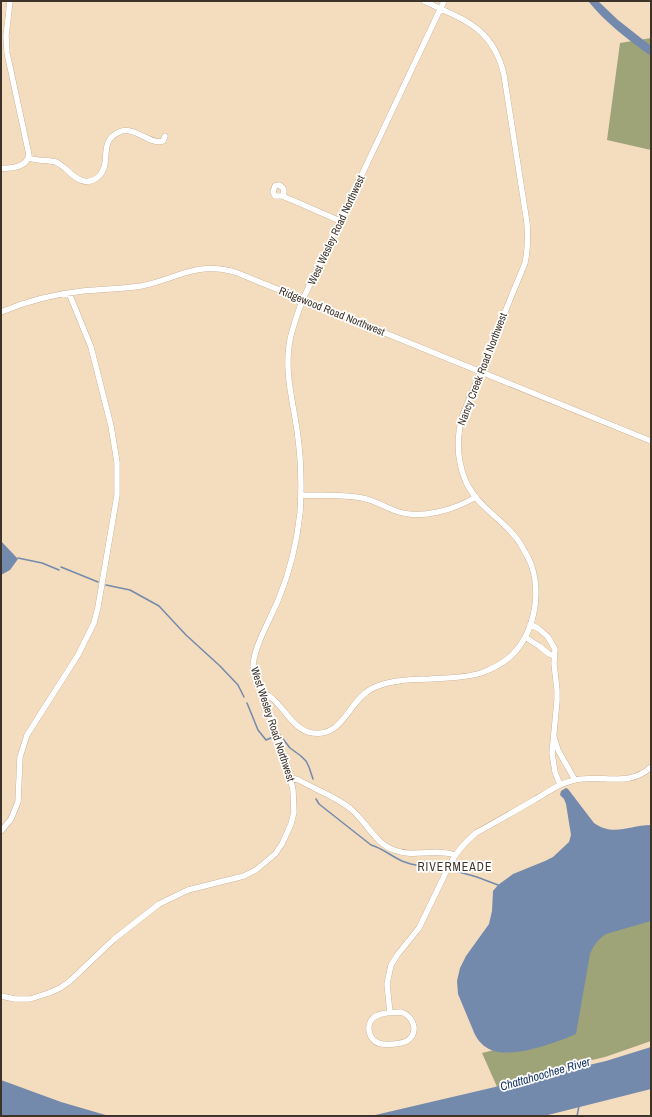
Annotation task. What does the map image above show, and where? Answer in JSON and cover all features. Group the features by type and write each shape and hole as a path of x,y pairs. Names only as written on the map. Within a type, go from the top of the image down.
{"street":[{"path":"10,1 6,38 7,53 17,104 27,143 28,158"},
{"name":"Nancy Creek Road Northwest","path":"263,693 270,696 301,729 314,733 330,731 345,718 357,700 372,688 391,683 468,676 480,673 508,658 517,650 525,638 535,608 536,594 534,573 531,562 512,532 476,497 467,484 461,470 458,456 458,441 462,418 525,263 528,244 527,223 504,75 499,58 491,42 478,28 468,21 424,1"},
{"name":"West Wesley Road Northwest","path":"1,996 15,999 30,998 49,993 60,988 113,940 159,904 188,890 244,876 256,870 267,862 282,844 291,824 294,801 291,778 263,693 254,672 253,661 279,598 289,569 298,531 301,495 300,448 291,394 288,362 289,346 292,330 303,300 444,1"},
{"path":"28,158 37,161 55,162 61,165 76,179 90,181 98,177 104,170 106,163 106,146 112,136 119,132 132,131 158,142 163,141 165,136"},
{"path":"1,168 17,167 28,158"},
{"path":"282,196 340,221"},
{"name":"Ridgewood Road Northwest","path":"1,312 23,304 69,293 140,286 192,270 212,268 235,272 651,441"},
{"path":"1,831 11,819 18,802 20,758 26,736 78,655 94,623 98,609 117,495 117,462 111,426 91,347 69,293"},
{"path":"301,495 337,495 362,498 396,511 416,515 446,509 470,501 476,497"},
{"path":"530,624 548,638 555,649 554,664 557,696 552,760 554,772 560,785"},
{"path":"525,638 554,656"},
{"path":"554,737 558,750 575,780"},
{"path":"390,1013 387,984 392,965 398,954 419,928 455,855 464,843 476,833 560,785 575,780 590,778 617,780 628,779 643,773 651,767"},
{"path":"291,778 299,780 347,806 357,815 378,840 392,850 409,854 447,853 455,855"},
{"path":"401,1012 408,1016 413,1023 413,1032 410,1038 403,1042 379,1044 370,1036 370,1024 372,1019 377,1015 390,1013 401,1012"}],"green space":[{"path":"651,38 651,150 607,140 620,43"},
{"path":"651,918 651,1041 605,1057 575,1064 541,1077 498,1089 482,1053 559,1034 588,956 599,934"}],"water":[{"path":"588,1 598,1 618,20 651,46 651,56 618,31 602,17"},
{"path":"1,541 18,559 10,570 1,575"},
{"path":"566,788 594,823 601,827 615,830 651,825 651,921 606,934 595,945 590,954 576,1034 545,1046 532,1049 508,1053 498,1052 489,1049 479,1041 474,1033 458,994 457,981 460,968 466,956 489,924 492,911 493,891 498,885 513,874 553,857 569,842 571,835 566,804 560,795 561,791"},
{"path":"651,1047 651,1089 544,1116 371,1116 606,1061"},
{"path":"1,1080 61,1102 109,1116 1,1116"}],"waterway":[{"path":"18,558 42,563 59,570"},
{"path":"61,567 98,582"},
{"path":"106,585 130,590 159,606 186,635 220,666 238,685 244,697"},
{"path":"247,703 258,730 266,740 273,737"},
{"path":"280,735 290,748 306,761 313,779"},
{"path":"316,799 319,804 371,845 407,863 442,868"},
{"path":"452,870 498,885"},
{"path":"577,1116 579,1106"}],"district":[{"name":"RIVERMEADE","path":"455,867"}],"water label":[{"name":"Chattahoochee River","path":"545,1074"}]}
